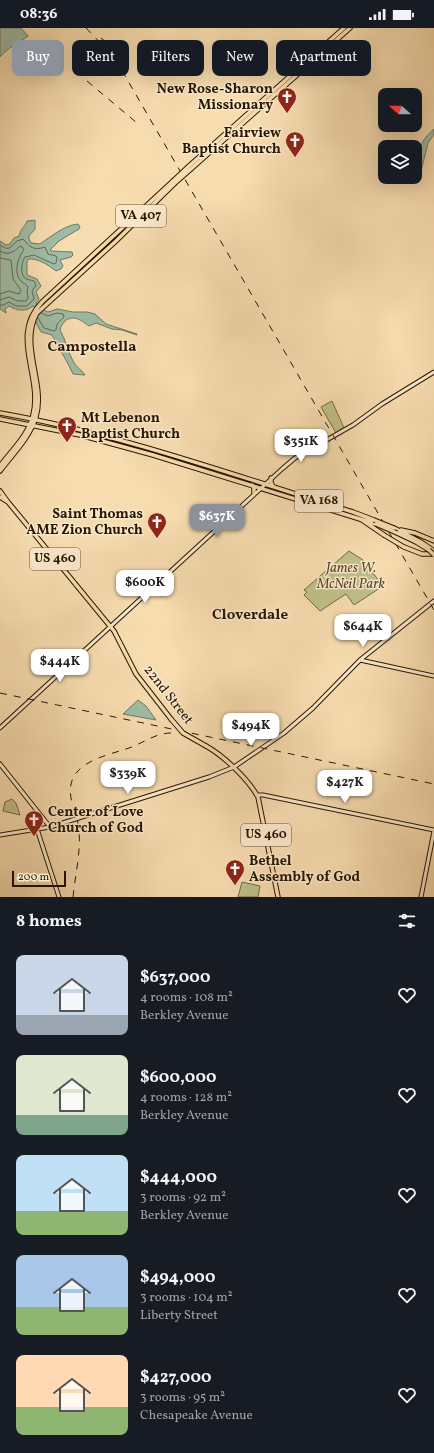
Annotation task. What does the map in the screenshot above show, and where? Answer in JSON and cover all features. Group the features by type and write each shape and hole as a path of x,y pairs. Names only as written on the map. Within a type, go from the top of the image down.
{"main road":[{"name":"VA 407","path":"190,168 344,28"},
{"name":"VA 407","path":"34,419 35,396 27,342 27,330 31,318 43,304 174,182 350,28"},
{"name":"VA 407","path":"31,425 34,419 38,399 31,344 33,323 43,304"},
{"name":"VA 168","path":"0,413 68,426 145,447 353,512 394,528 421,542 432,552"},
{"name":"VA 168","path":"0,419 80,435 251,484 376,524 416,542 432,552"},
{"path":"0,466 31,425"},
{"path":"0,471 25,439 31,425"},
{"path":"271,478 271,483 274,487"},
{"path":"251,484 254,488 254,493"},
{"name":"US 460","path":"0,491 110,626"},
{"name":"US 460","path":"0,497 8,502"},
{"path":"356,517 404,548 422,554 432,552"},
{"path":"394,528 415,533 434,541"},
{"name":"22nd Street","path":"110,626 118,637 136,674 183,733 220,755 234,767"},
{"name":"US 460","path":"234,767 257,795 260,803 278,897"}],"street":[{"path":"0,728 260,487 295,458 353,425 382,404 434,372"},
{"path":"0,835 50,827 203,779 234,767 298,721 322,700 360,660 434,601"},
{"path":"360,660 434,676"},
{"path":"0,764 50,827"},
{"path":"257,795 434,831 421,897"},
{"path":"37,829 59,897"}],"green space":[{"path":"332,401 344,428 336,433 321,407"},
{"name":"James W. McNeil Park","path":"349,551 363,560 383,586 354,605 346,594 320,611 304,595 307,592 304,590"},
{"path":"12,799 16,803 20,815 3,811 5,802"},
{"path":"242,882 260,886 258,897 238,897"}],"water":[{"path":"0,28 21,28 28,36 22,40 12,40 12,47 0,57"},
{"path":"434,129 434,134 428,143 422,167 422,144"},
{"path":"35,220 35,229 29,236 31,243 40,244 58,232 73,225 78,224 80,227 59,241 50,250 72,252 73,255 71,257 60,260 63,266 61,269 56,271 39,261 28,259 27,275 37,279 41,286 36,292 39,299 36,303 39,308 48,312 57,309 95,314 106,324 137,334 112,329 96,323 89,326 81,320 75,318 65,321 60,330 74,363 85,375 73,374 52,335 41,332 33,317 37,310 33,306 21,310 9,306 5,309 6,313 0,309 0,241 6,245 10,244 14,238 19,236 27,221"},
{"path":"138,700 146,706 156,720 123,714"}],"railway":[{"path":"86,28 108,51 124,74 434,610"},
{"path":"87,81 137,123"},
{"path":"0,693 434,784"},
{"path":"73,897 79,855 78,826 71,798 71,786 74,777 79,770 96,759 132,747 155,736 174,733"}],"place":[{"name":"New Rose-Sharon Missionary","path":"287,114"},
{"name":"Fairview Baptist Church","path":"295,158"},
{"name":"Mt Lebenon Baptist Church","path":"67,443"},
{"name":"Saint Thomas AME Zion Church","path":"157,539"},
{"name":"Center of Love Church of God","path":"34,837"},
{"name":"Bethel Assembly of God","path":"235,886"}],"district":[{"name":"Campostella","path":"92,347"},
{"name":"Cloverdale","path":"250,615"}]}
